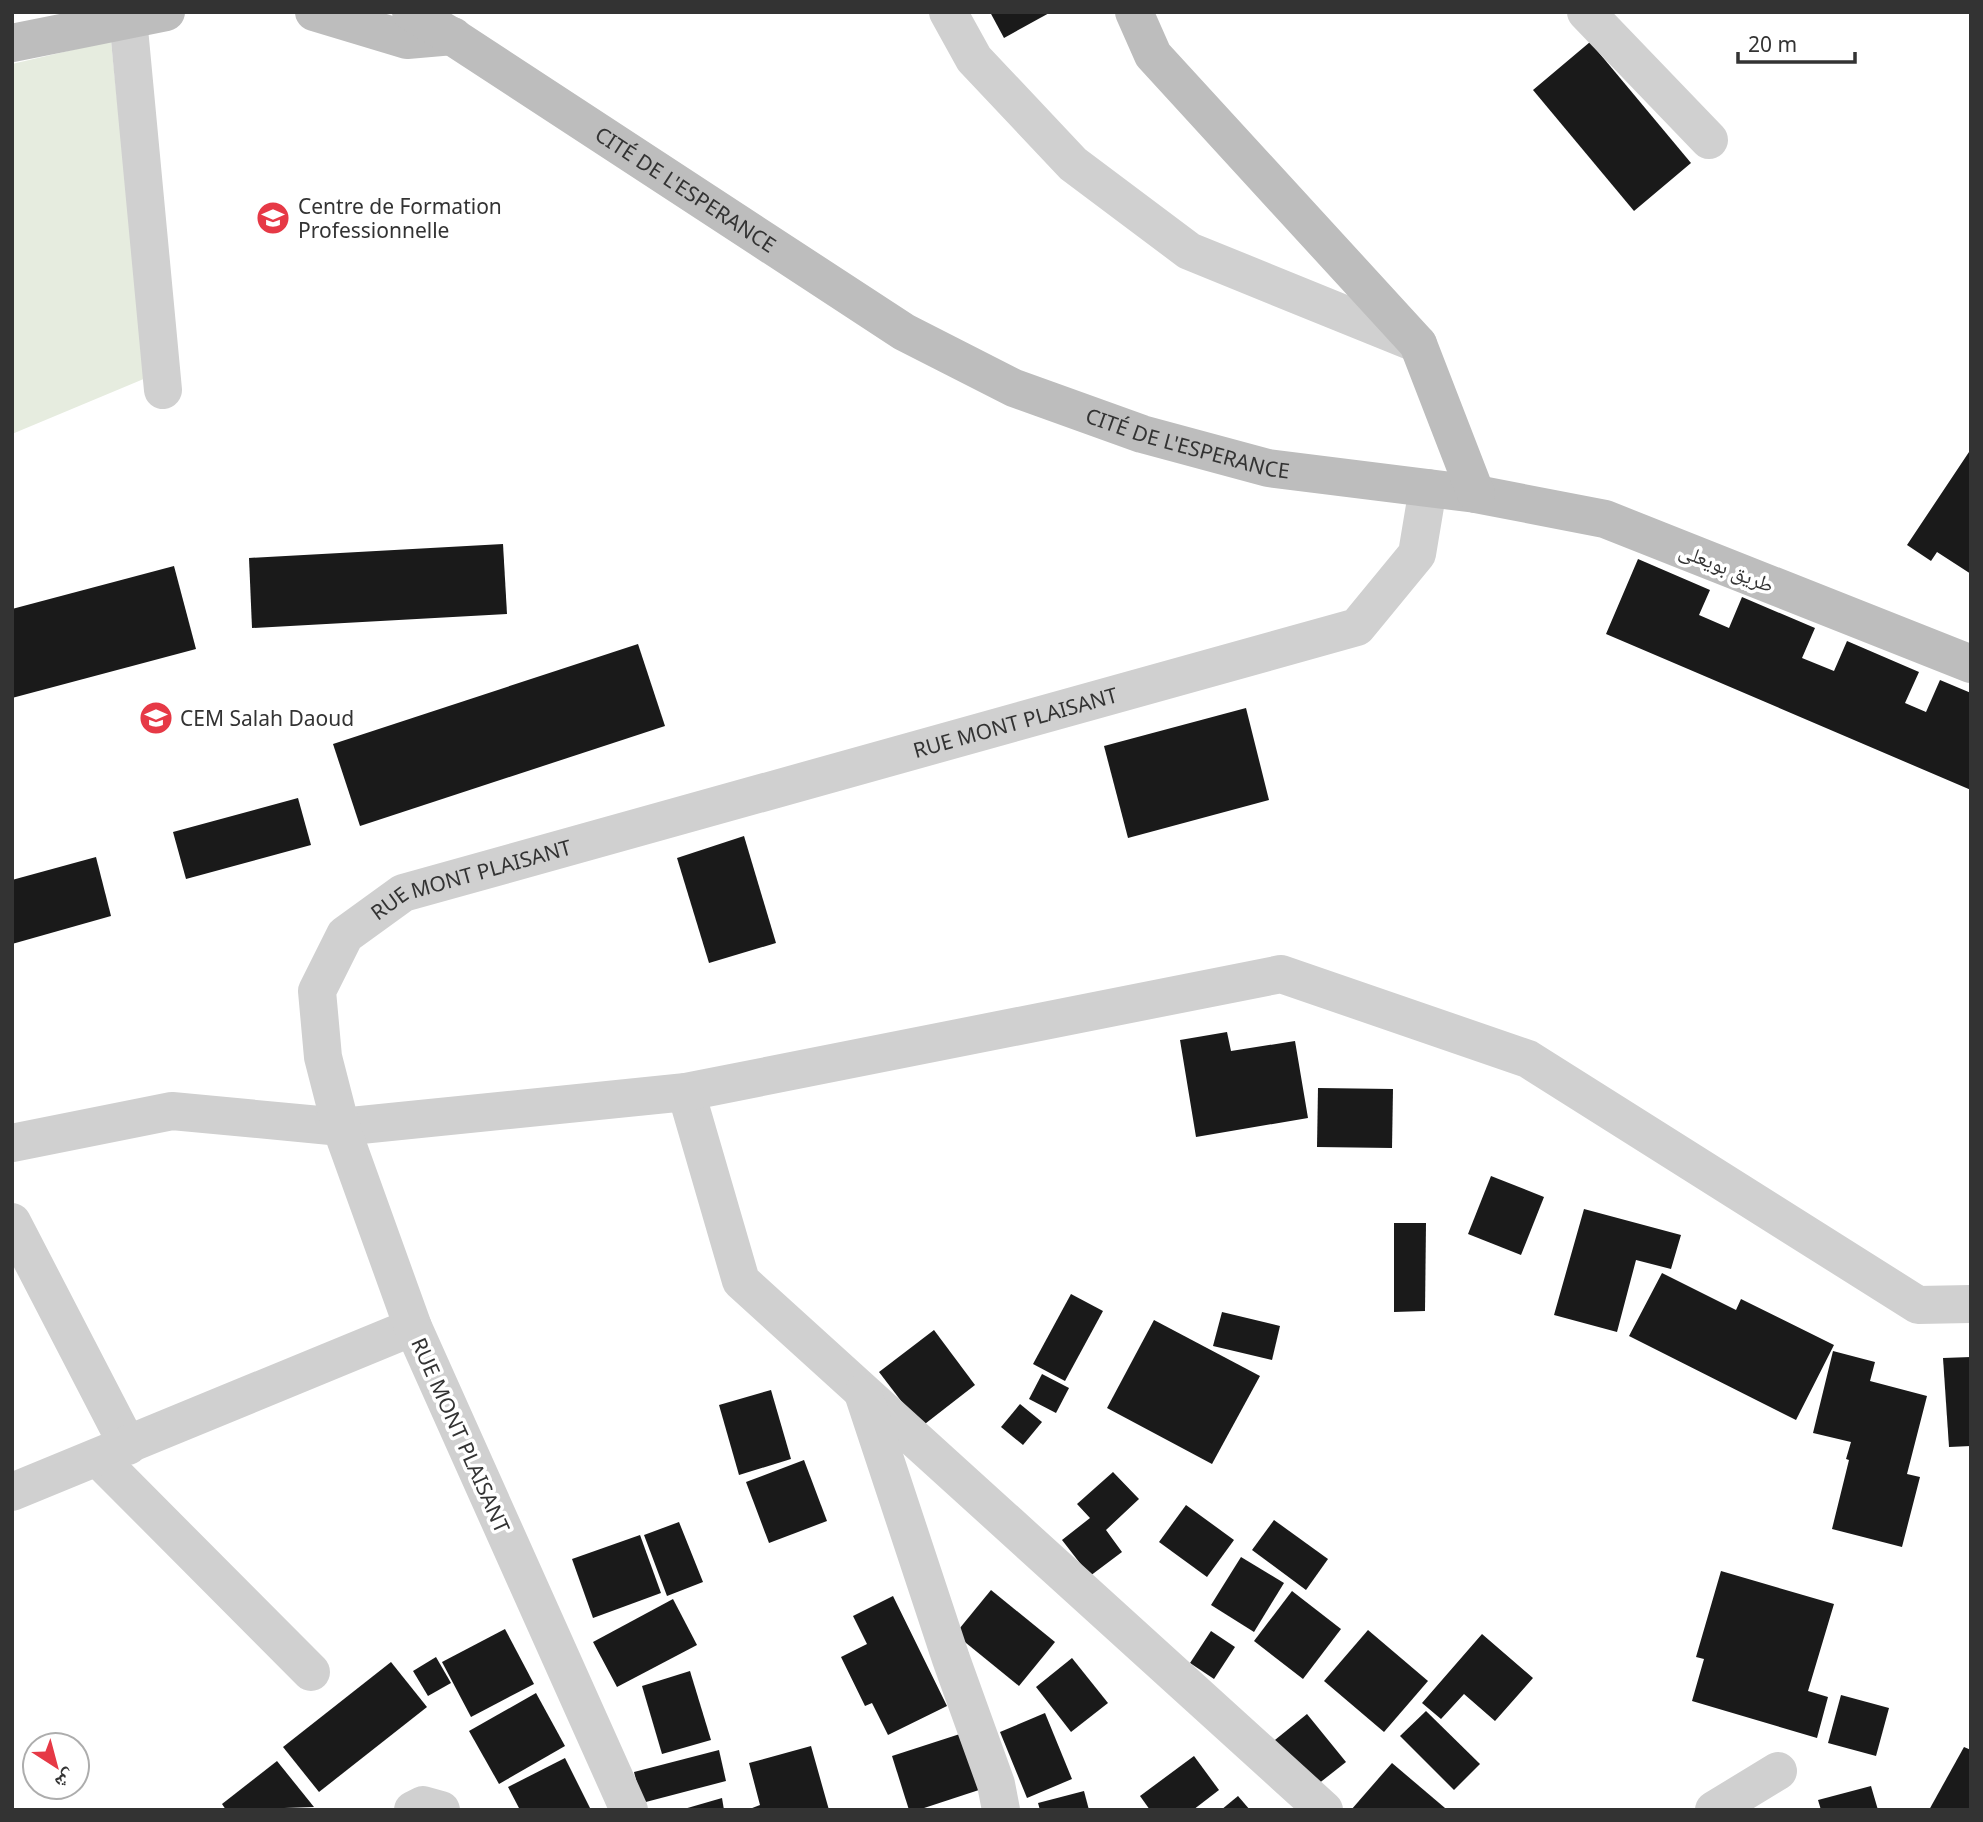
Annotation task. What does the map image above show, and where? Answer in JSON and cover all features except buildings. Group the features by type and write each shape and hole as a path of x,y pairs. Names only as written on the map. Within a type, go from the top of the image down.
{"main road":[{"path":"12,43 166,12"},
{"path":"314,12 407,40 447,24"},
{"name":"CITÉ DE L'ESPERANCE","path":"411,12 447,24 904,332 1014,388 1142,434 1268,468 1476,494"},
{"path":"1134,12 1153,55 1418,344 1476,494"},
{"name":"طريق بويعلى","path":"1476,494 1605,519 1971,664"}],"street":[{"path":"948,12 974,59 1073,164 1188,251 1418,344"},
{"path":"1586,12 1709,140"},
{"path":"128,18 163,390"},
{"name":"RUE MONT PLAISANT","path":"629,1810 413,1327 341,1127 323,1057 317,991 345,935 402,893 1357,627 1416,554 1428,488"},
{"path":"12,1143 172,1111 341,1127 686,1091 1281,974 1528,1059 1918,1305 1971,1304"},
{"path":"686,1091 741,1281 1324,1810"},
{"path":"12,1222 113,1452 311,1672"},
{"path":"12,1492 413,1327"},
{"path":"863,1391 951,1659 996,1784 1000,1810"},
{"path":"1714,1810 1778,1771"},
{"path":"413,1810 423,1805 441,1810"}],"shaded area":[{"path":"111,41 146,378 12,434 12,64"}],"place":[{"name":"Centre de Formation Professionnelle","path":"273,218"},
{"name":"CEM Salah Daoud","path":"156,718"}]}
